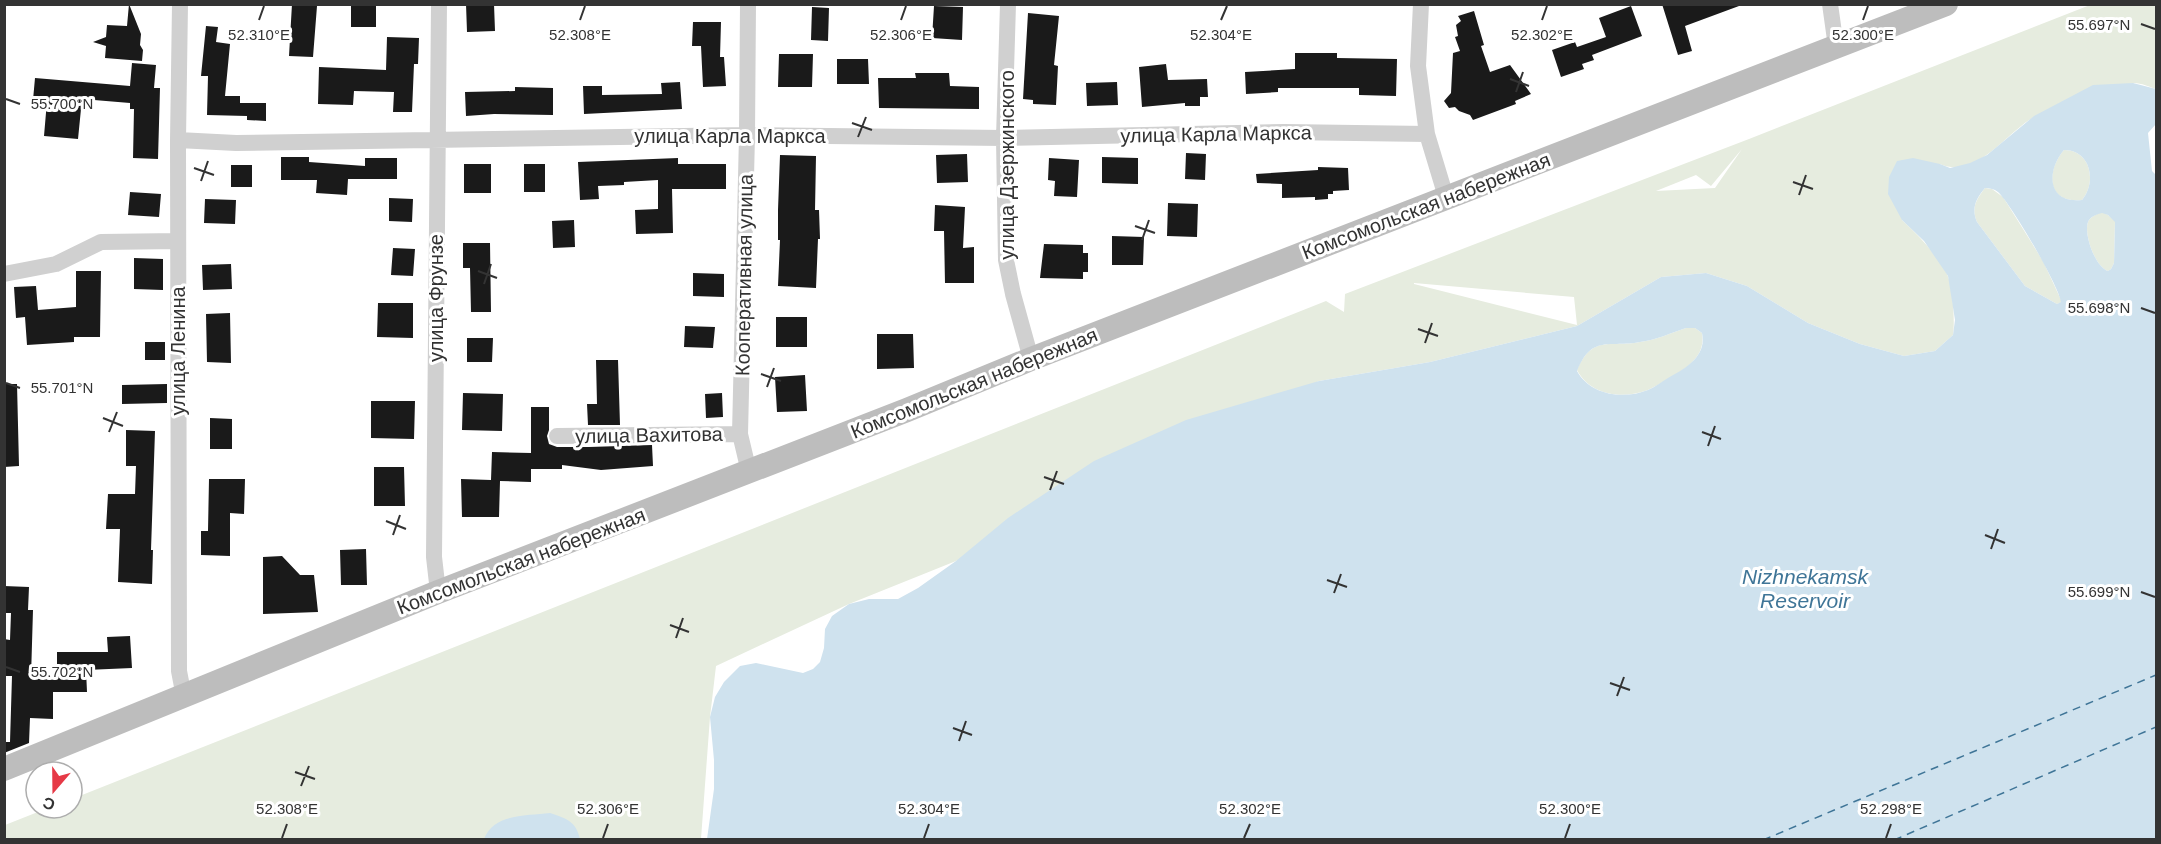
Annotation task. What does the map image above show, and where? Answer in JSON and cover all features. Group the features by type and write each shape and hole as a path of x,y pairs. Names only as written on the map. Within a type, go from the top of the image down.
{"street":[{"name":"улица Ленина","path":"180,4 179,671 184,697"},
{"name":"улица Фрунзе","path":"438,592 434,557 439,4"},
{"name":"Кооперативная улица","path":"748,4 741,434 748,472"},
{"name":"улица Дзержинского","path":"1008,4 1004,138 1006,260 1032,359"},
{"path":"1420,4 1418,66 1427,134 1446,197"},
{"path":"1830,4 1836,48"},
{"name":"Комсомольская набережная","path":"4,769 438,592 1446,197 1946,4"},
{"name":"улица Карла Маркса","path":"178,140 236,143 747,135 1004,138 1284,132 1427,134"},
{"path":"4,274 56,264 100,242 178,241"},
{"name":"улица Вахитова","path":"557,436 741,434"}],"shaded area":[{"path":"2090,5 2156,5 2156,89 2134,83 2068,104 2034,117 1990,152 1966,166 1953,167 1940,164 1902,220 1943,266 1951,287 1953,335 1935,351 1904,356 1860,344 1808,323 1747,286 1706,273 1661,277 1577,326 1430,362 1319,381 956,561 849,604 716,666 701,839 5,840 5,825 24,817 24,820 84,820 84,794 1326,301 1344,312 1345,294","holes":["1742,149 1715,188 1656,191 1696,175 1711,186","1414,283 1574,297 1577,325"]},
{"path":"2064,150 2080,155 2089,168 2089,185 2082,200 2061,197 2053,184 2054,167"},
{"path":"1985,188 1992,189 2003,197 2043,261 2062,302 2057,304 2025,286 1977,222 1974,212 1975,204"},
{"path":"2102,212 2115,221 2114,263 2108,271 2094,256 2087,232 2089,220"},
{"path":"1686,328 1695,328 1702,333 1698,355 1683,370 1648,390 1626,395 1607,393 1590,385 1577,370 1589,351 1596,347 1646,341"}],"water":[{"name":"Nizhnekamsk Reservoir","path":"2133,83 2156,89 2156,124 2148,133 2152,171 2156,175 2156,839 707,839 714,789 710,717 715,697 724,682 740,666 756,663 803,673 813,669 820,662 824,648 825,629 832,616 849,604 869,599 898,599 956,561 1008,518 1094,461 1186,420 1319,381 1430,362 1577,326 1661,277 1706,273 1747,286 1808,323 1860,344 1904,356 1935,351 1953,335 1955,320 1948,276 1924,241 1902,220 1888,194 1889,177 1897,161 1913,158 1950,168 1970,163 1987,155 2034,116 2093,85","holes":["2064,150 2073,151 2086,161 2090,176 2087,193 2082,200 2070,200 2062,197 2056,191 2053,176 2058,158","1985,188 1998,192 2004,199 2043,262 2061,302 2057,304 2025,286 1977,222 1975,217 1977,200","2102,213 2115,222 2114,263 2108,271 2099,263 2091,248 2087,225 2093,216","1686,328 1695,328 1702,333 1703,341 1698,355 1682,370 1648,390 1638,393 1618,395 1599,390 1590,386 1577,371 1583,359 1595,347 1658,338"]},
{"path":"550,813 573,824 580,839 484,839 495,824 503,820"}],"building":[{"path":"129,4 141,34 142,61 105,58 106,46 93,42 106,37 107,25 127,26"},
{"path":"292,4 317,6 313,57 289,56"},
{"path":"351,4 376,4 376,27 351,27"},
{"path":"466,4 494,4 495,31 467,32"},
{"path":"1662,4 1738,4 1739,6 1685,26 1692,51 1678,55"},
{"path":"934,6 963,7 962,40 932,38"},
{"path":"1631,6 1642,36 1592,55 1594,60 1582,64 1584,69 1561,77 1552,50 1575,42 1577,47 1606,37 1599,18"},
{"path":"812,7 829,8 828,41 811,40"},
{"path":"1474,11 1484,45 1481,46 1490,72 1510,65 1531,94 1515,101 1516,104 1473,120 1470,115 1455,107 1449,108 1444,101 1451,93 1453,53 1460,51 1455,37 1458,36 1456,25 1461,21 1458,16"},
{"path":"1028,13 1059,16 1054,65 1058,66 1056,105 1033,104 1033,100 1023,99"},
{"path":"693,22 721,22 720,57 724,57 726,86 703,87 701,46 692,46"},
{"path":"206,26 218,27 216,42 230,44 225,96 240,96 240,103 266,103 266,121 247,120 247,116 207,115 208,76 201,76"},
{"path":"387,37 419,38 418,64 414,64 412,112 393,112 394,92 354,91 353,105 318,104 319,67 386,70"},
{"path":"1295,53 1337,53 1337,58 1397,59 1396,96 1359,95 1359,88 1278,88 1278,92 1246,94 1245,72 1295,69"},
{"path":"779,54 813,54 812,87 778,87"},
{"path":"837,59 868,59 869,84 837,84"},
{"path":"132,63 156,65 154,88 160,88 158,159 133,158 134,109 130,109 130,103 82,99 78,139 44,136 47,101 33,100 35,78 130,86"},
{"path":"1166,64 1168,80 1207,79 1208,97 1200,97 1200,106 1185,106 1185,103 1142,107 1139,67"},
{"path":"915,73 949,73 950,86 979,87 979,109 879,108 878,78 916,78"},
{"path":"680,82 682,109 584,114 583,86 602,86 602,95 662,94 661,83"},
{"path":"1117,82 1118,105 1087,106 1086,83"},
{"path":"515,87 553,88 553,115 466,116 465,92 515,91"},
{"path":"1186,153 1206,154 1205,180 1185,179"},
{"path":"967,154 968,182 937,183 936,155"},
{"path":"780,155 816,156 815,210 819,210 820,239 818,239 816,288 778,286"},
{"path":"281,157 309,157 309,162 365,166 365,158 397,158 397,179 348,179 347,195 316,193 317,180 281,180"},
{"path":"1102,157 1138,158 1138,184 1102,183"},
{"path":"678,158 678,164 726,164 726,189 672,189 673,233 636,234 635,210 658,209 658,180 598,186 599,199 580,200 578,162"},
{"path":"1049,158 1079,160 1077,197 1054,196 1055,181 1048,180"},
{"path":"464,164 491,164 491,193 464,193"},
{"path":"524,164 545,164 545,192 524,192"},
{"path":"231,165 252,165 252,187 231,187"},
{"path":"1318,167 1348,168 1349,190 1333,191 1333,194 1328,194 1328,199 1282,198 1282,184 1257,183 1256,174 1318,170"},
{"path":"130,192 161,194 159,217 128,215"},
{"path":"389,198 413,199 412,222 389,221"},
{"path":"205,199 236,200 235,224 204,223"},
{"path":"1168,203 1198,204 1197,237 1167,236"},
{"path":"935,205 965,207 963,248 974,247 974,283 945,283 944,231 934,231"},
{"path":"574,220 575,247 553,248 552,221"},
{"path":"1112,236 1144,237 1143,265 1112,265"},
{"path":"463,243 490,243 491,312 471,312 470,268 463,268"},
{"path":"1044,244 1083,245 1083,253 1088,253 1088,272 1083,272 1083,279 1040,278"},
{"path":"393,248 415,249 413,276 391,275"},
{"path":"134,258 163,259 163,290 134,289"},
{"path":"231,264 232,289 203,290 202,265"},
{"path":"76,271 101,271 100,337 74,337 74,342 27,345 25,317 16,318 14,287 36,286 38,310 76,307"},
{"path":"693,273 724,274 724,297 693,296"},
{"path":"378,303 413,303 413,338 377,337"},
{"path":"230,313 231,363 207,362 206,314"},
{"path":"776,317 807,317 807,347 776,347"},
{"path":"685,326 715,327 713,348 684,347"},
{"path":"877,334 913,334 914,368 877,369"},
{"path":"467,338 493,338 492,362 467,362"},
{"path":"145,342 165,342 165,360 145,360"},
{"path":"596,360 618,360 620,425 588,425 587,404 597,404"},
{"path":"805,375 807,411 777,412 775,377"},
{"path":"4,384 17,384 19,466 4,467"},
{"path":"167,384 167,403 122,404 122,385"},
{"path":"463,393 503,394 502,431 462,430"},
{"path":"722,393 723,417 706,418 705,394"},
{"path":"371,401 415,401 414,439 371,438"},
{"path":"531,407 549,407 547,436 549,444 557,447 652,445 653,466 601,470 562,465 562,469 531,469 531,482 500,481 499,517 462,517 461,479 491,480 492,452 531,453"},
{"path":"210,418 232,419 232,449 210,449"},
{"path":"126,430 155,431 152,584 118,582 120,529 106,529 108,494 135,494 136,466 126,466"},
{"path":"374,467 404,467 405,506 374,506"},
{"path":"209,479 245,479 244,514 230,513 230,556 201,555 201,531 208,531"},
{"path":"366,549 367,585 341,585 340,550"},
{"path":"282,556 300,575 314,575 318,612 263,614 263,557"},
{"path":"4,586 29,587 28,610 33,610 31,677 57,677 57,652 108,652 107,637 130,636 132,668 86,670 87,692 53,692 53,719 30,718 29,743 4,753 4,742 10,742 12,676 4,676 4,639 10,640 11,613 4,613"}],"ferry route":[{"path":"1763,840 2156,675"},
{"path":"1894,840 2156,727"}]}
